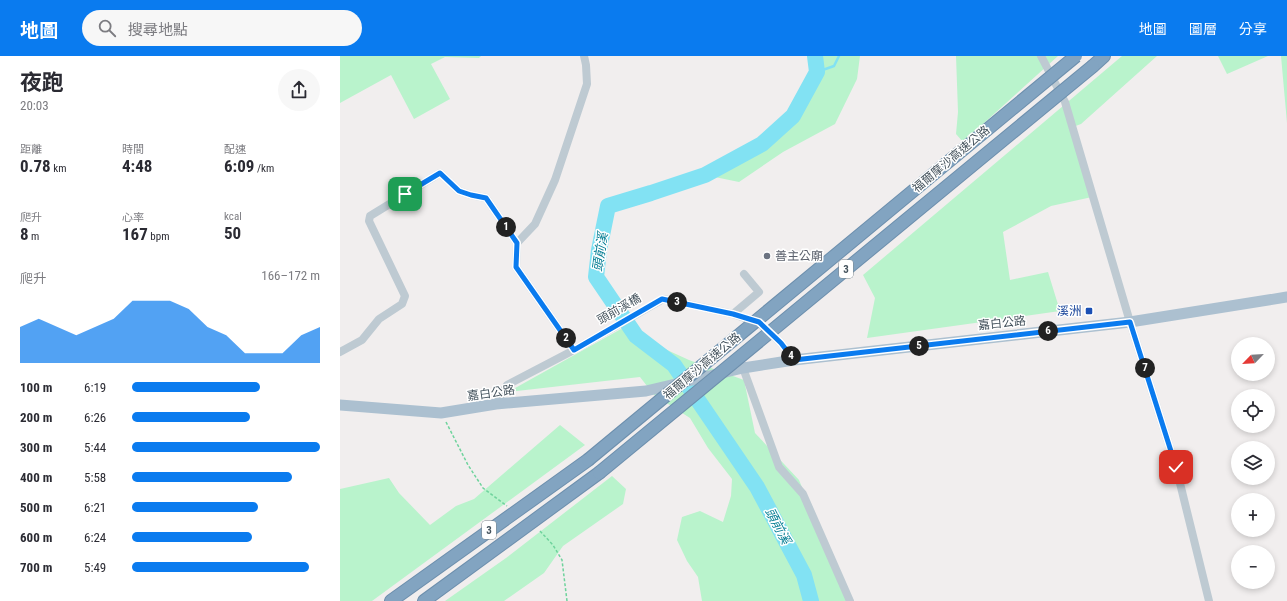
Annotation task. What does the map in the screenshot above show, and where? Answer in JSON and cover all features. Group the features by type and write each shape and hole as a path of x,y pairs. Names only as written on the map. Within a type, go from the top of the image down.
{"highway":[{"name":"福爾摩沙高速公路","path":"391,601 588,460 1076,56"},
{"name":"福爾摩沙高速公路","path":"424,601 599,473 1104,56"}],"main road":[{"name":"嘉白公路","path":"340,405 441,413 496,404 646,391 743,368 794,360 1130,322 1287,297"}],"street":[{"path":"517,243 535,224 555,180 587,84 584,56"},
{"path":"1041,56 1065,102 1130,322 1176,467 1209,601"},
{"path":"340,352 362,340 379,319 402,304 405,296 369,222 370,216 440,173 459,191 486,198 517,243 516,267 574,350"},
{"path":"733,314 759,292 744,274"},
{"name":"頭前溪橋","path":"496,404 507,385 574,350 662,299 733,314"},
{"path":"733,314 759,322 781,343 794,360"},
{"path":"743,368 779,467 803,494 850,601"}],"path":[{"path":"441,413 468,465 483,488 508,507"},
{"path":"540,531 553,544 562,560 567,601"}],"green space":[{"path":"340,56 481,56 479,58 445,57 431,64 450,99 414,119 391,75 340,103"},
{"path":"815,56 860,56 857,79 835,124 783,152 739,182 705,175 762,144 793,116 817,72"},
{"path":"956,56 1058,56 963,142 956,134 958,112"},
{"path":"1122,56 1157,56 1081,124 1070,128 1092,197 1051,206 1003,232 1010,280 1048,272 1060,311 867,338 875,298 863,275"},
{"path":"1218,56 1268,56 1227,74"},
{"path":"1281,56 1287,56 1287,123"},
{"path":"621,329 689,360 744,380 755,433 799,480 849,601 702,601 698,577 687,561 677,540 682,517 700,511 723,522 731,496 732,479 708,448 690,418 654,395 640,377 508,392"},
{"path":"560,425 585,445 372,601 340,601 340,489 389,478 399,493 430,525 456,506 474,499"},
{"path":"612,476 626,489 623,504 563,546 544,573 504,601 445,601 506,558"}],"waterway":[{"name":"頭前溪","path":"811,601 804,575 757,487 674,365 636,336 596,277 599,250 608,206 705,175 762,144 793,116 817,72 815,56"},
{"path":"817,72 834,66 839,56"}],"place":[{"name":"善主公廟","path":"767,256"},
{"name":"溪洲","path":"1089,311"}],"route":[{"path":"405,194 440,173 459,191 486,198 517,243 516,267 574,350 662,299 733,314 759,322 781,343 794,360 1130,322 1176,467"}]}
